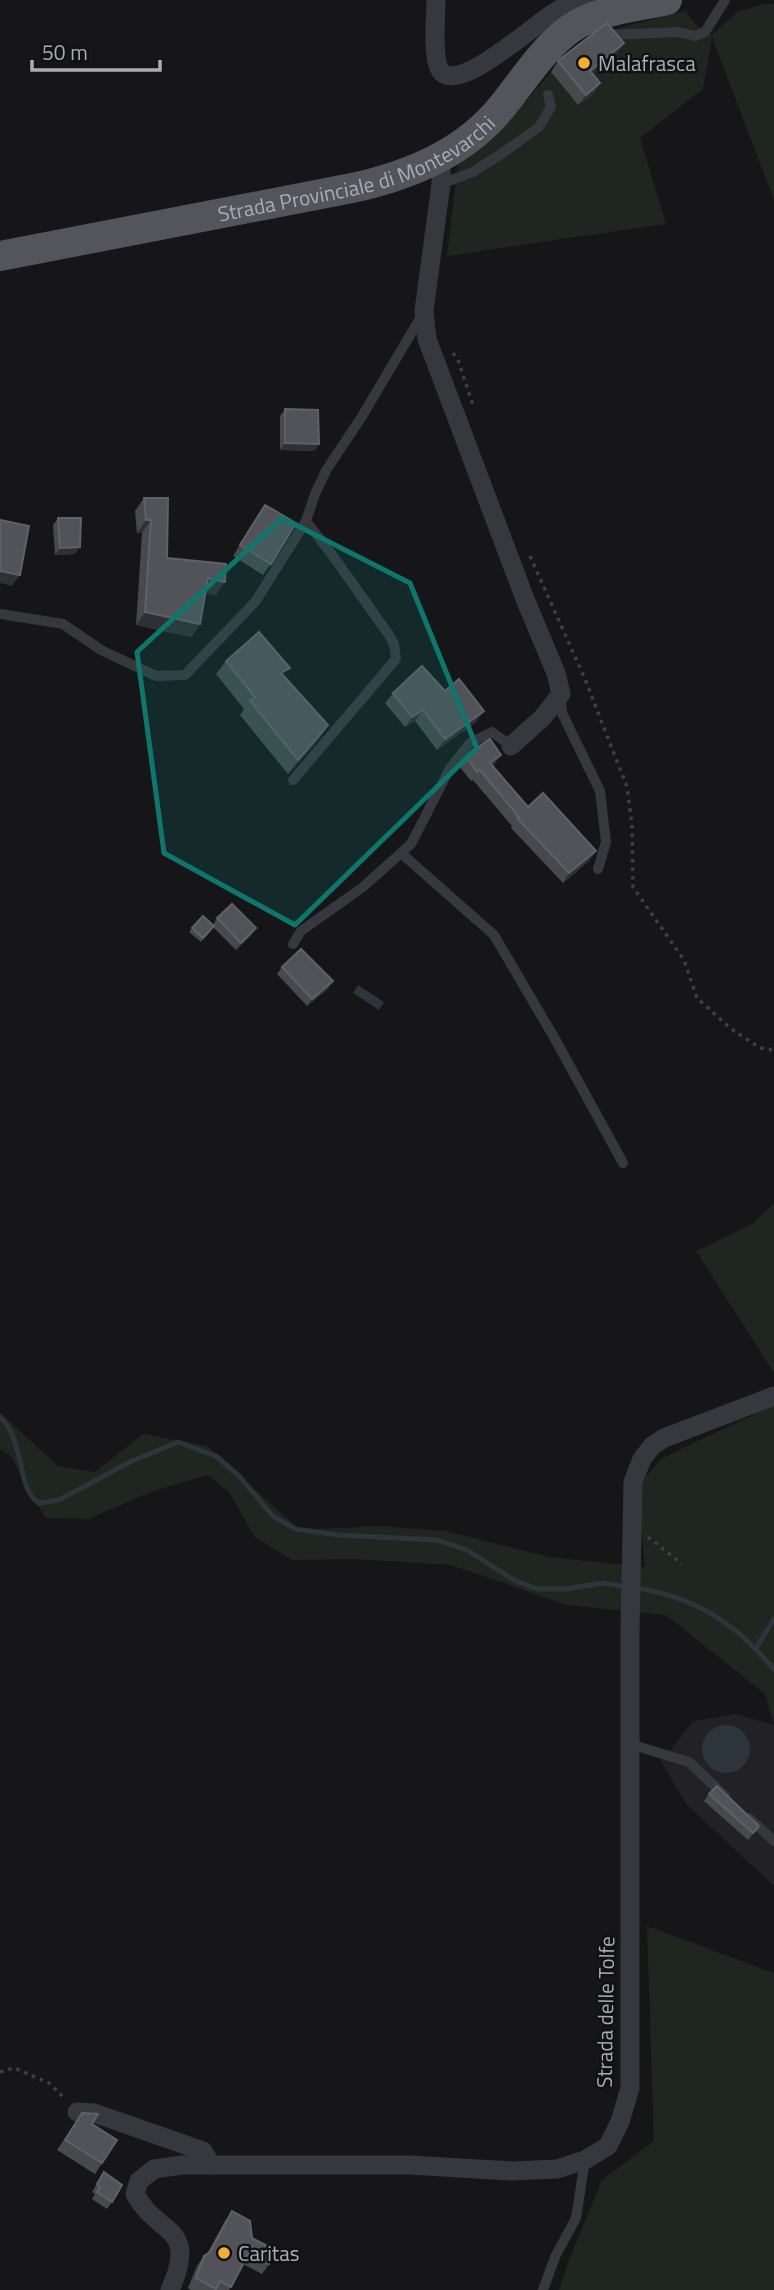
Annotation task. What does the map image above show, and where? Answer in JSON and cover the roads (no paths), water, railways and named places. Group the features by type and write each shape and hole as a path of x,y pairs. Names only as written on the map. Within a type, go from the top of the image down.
{"main road":[{"name":"Strada Provinciale di Montevarchi","path":"0,256 364,185 406,173 441,171 465,143 482,129 540,58 569,29 583,22 612,24 667,0"}],"street":[{"path":"436,0 437,61 442,72 449,76 461,75 477,67 561,8 587,3 600,6 612,24"},
{"path":"441,171 424,311 427,339 556,673 561,694 543,717 511,746"},
{"name":"Strada delle Tolfe","path":"170,2290 181,2254 177,2236 141,2204 135,2194 139,2181 154,2169 182,2165 409,2165 512,2171 557,2169 585,2160 608,2146 620,2122 630,2088 630,1629 633,1482 642,1459 652,1446 664,1438 774,1396"},
{"path":"78,2112 94,2113 204,2151 211,2165"}],"lane":[{"path":"612,24 695,36 705,32 725,0"},
{"path":"441,171 473,172 539,127 551,107 548,95"},
{"path":"0,614 63,624 102,650 156,676 185,676 255,603 306,521 327,469 362,418 424,311"},
{"path":"293,780 396,659 394,644 389,635 306,521"},
{"path":"561,694 562,713 600,791 606,842 598,869"},
{"path":"293,944 301,931 363,887 411,844 450,768 470,743 492,732 511,746"},
{"path":"401,853 494,935 623,1163"},
{"path":"630,1744 689,1762 774,1842"},
{"path":"543,2290 555,2257 576,2218 585,2160"}],"waterway":[{"path":"0,1417 14,1439 27,1487 39,1503 59,1500 130,1462 178,1442 216,1456 239,1476 273,1516 295,1529 338,1535 437,1540 467,1550 514,1580 537,1589 565,1589 603,1583 627,1587"},
{"path":"636,1588 678,1598 714,1615 745,1639 774,1670"},
{"path":"756,1648 774,1619"}],"place":[{"name":"Malafrasca","path":"584,63"},
{"name":"Caritas","path":"224,2253"}]}
